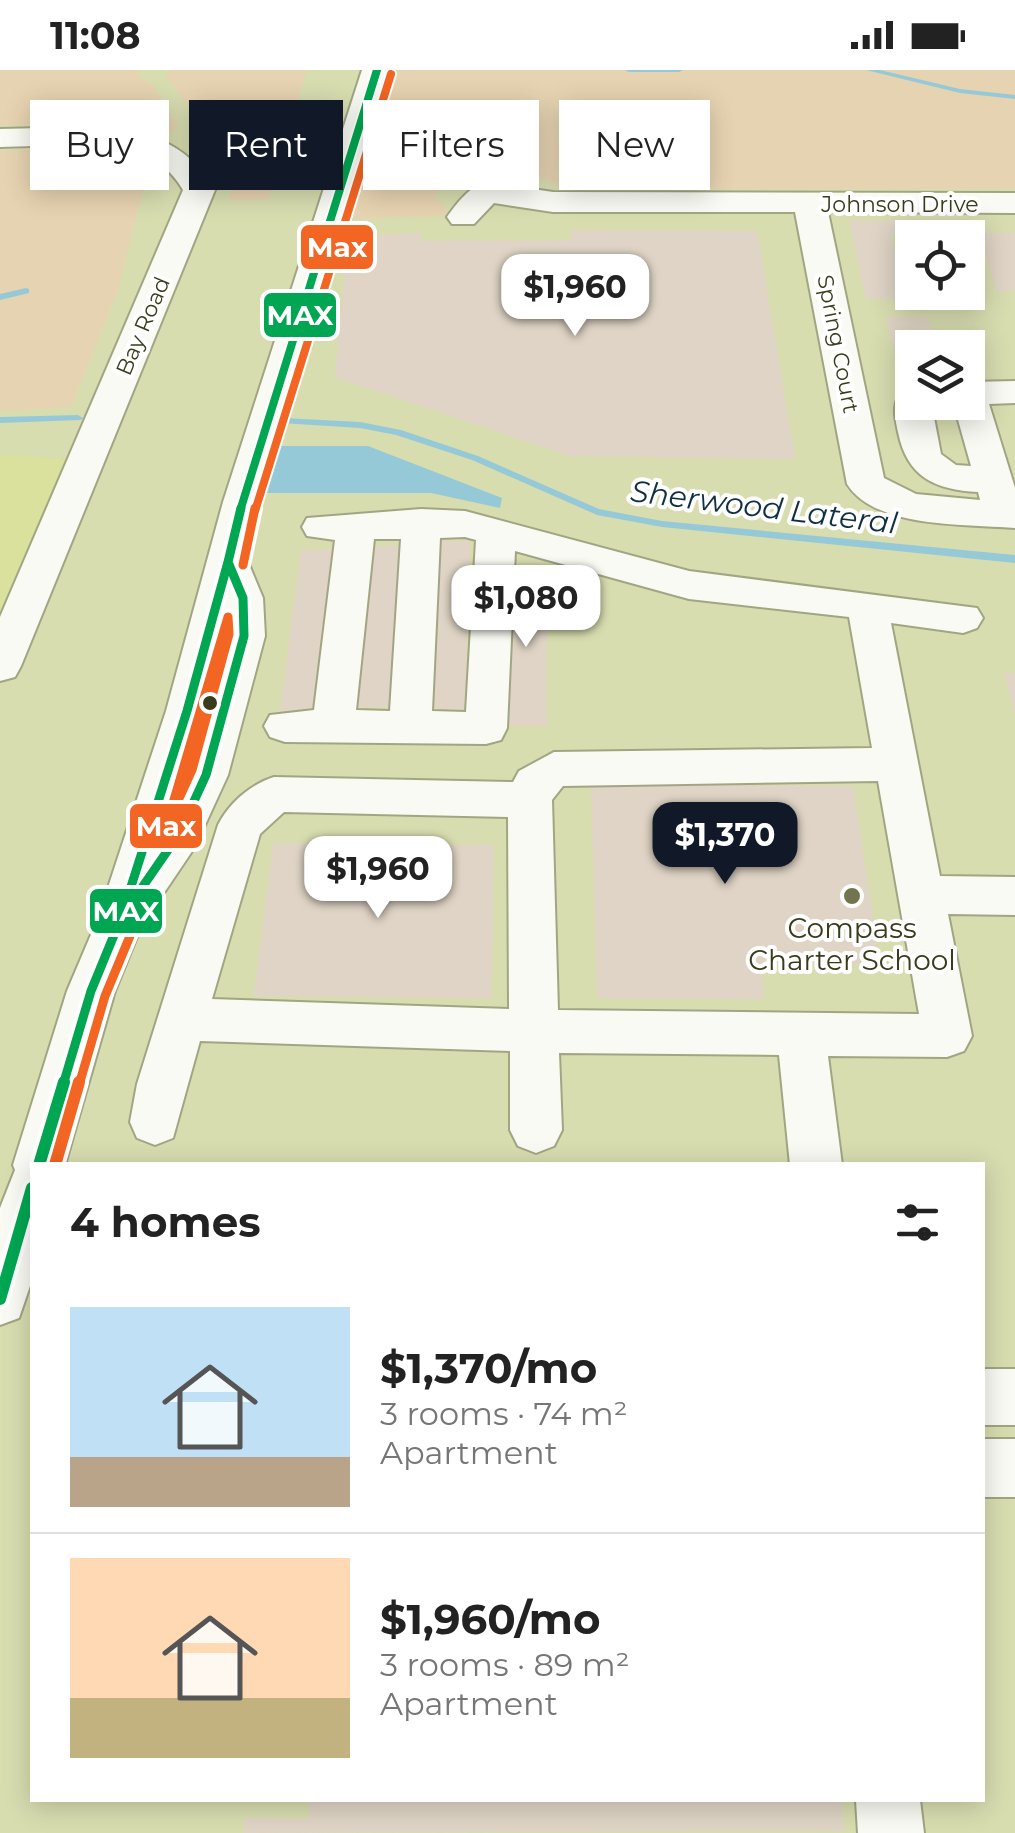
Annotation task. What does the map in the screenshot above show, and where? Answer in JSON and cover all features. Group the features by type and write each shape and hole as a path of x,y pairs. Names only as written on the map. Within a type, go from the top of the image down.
{"street":[{"path":"40,1162 90,991 121,918 192,694 242,502 376,70"},
{"name":"Bay Road","path":"0,138 105,139 172,152 192,170 199,190 0,666"},
{"name":"Johnson Drive","path":"463,217 486,192 554,202 1015,203"},
{"name":"Spring Court","path":"810,204 866,484 878,496 902,503 1004,503"},
{"path":"985,393 1015,392"},
{"path":"917,420 922,458 930,470 1004,503"},
{"path":"977,420 1004,503"},
{"path":"410,727 421,522"},
{"path":"334,726 338,526 465,524 688,586 963,618"},
{"path":"285,726 486,728 496,533"},
{"path":"184,1019 535,1031 947,1036 866,605"},
{"path":"536,1130 530,800 536,782 554,769 897,764"},
{"path":"155,1122 162,1084 240,825 274,794 530,800"},
{"path":"922,895 1015,896"},
{"path":"801,1034 816,1162"},
{"path":"0,1299 30,1195"},
{"path":"985,1396 1015,1397"},
{"path":"985,1468 1015,1468"},
{"path":"888,1802 891,1833"}],"shaded area":[{"path":"0,70 137,70 140,78 154,85 162,100 30,100 30,125 0,125"},
{"path":"172,70 307,70 298,100 189,100 189,108 165,76"},
{"path":"390,70 1015,70 1015,188 710,189 710,100 559,100 559,184 539,177 539,100 382,100"},
{"path":"169,112 178,128 169,132"},
{"path":"0,150 30,150 30,190 143,190 117,293 71,407 0,411"},
{"path":"363,166 363,190 437,190 436,198 451,215 348,219"},
{"path":"231,190 270,190 267,200 230,200"},
{"path":"0,455 66,459 0,613"}],"water":[{"path":"279,446 368,446 502,498 500,508 431,493 263,493"}],"building":[{"path":"849,221 895,221 895,236 891,236 895,299 866,299"},
{"path":"570,230 757,231 795,459 571,456 335,377 348,236 422,233 420,241 571,240"},
{"path":"985,233 1015,233 1015,291 996,291 985,253"},
{"path":"886,317 928,317 931,330 895,330 895,354"},
{"path":"440,541 470,541 465,709 432,709"},
{"path":"370,546 405,546 394,707 357,707"},
{"path":"301,550 333,550 315,712 280,711"},
{"path":"506,573 547,573 547,726 503,725"},
{"path":"1004,673 1015,673 1015,712 1014,712"},
{"path":"591,784 853,786 880,964 761,964 764,999 597,998"},
{"path":"273,843 494,845 491,998 254,996"},
{"path":"310,1802 841,1802 844,1831 244,1833 245,1818 308,1819"}],"waterway":[{"path":"629,70 679,70"},
{"path":"870,70 960,91 1015,97"},
{"path":"0,297 26,291"},
{"name":"Sherwood Lateral","path":"0,420 78,418"},
{"name":"Sherwood Lateral","path":"284,421 360,425 398,432 475,458 597,512 662,524 1015,559"}],"transit line":[{"name":"MAX","path":"228,562 242,502 377,70"},
{"name":"Max","path":"243,565 256,506 391,74"},
{"name":"MAX","path":"228,562 243,598 244,636 206,775 179,834 121,918 187,711 228,562"},
{"name":"Max","path":"228,617 229,634 192,770 166,827 228,617"},
{"name":"MAX","path":"40,1162 91,991 121,918"},
{"name":"Max","path":"56,1162 105,996 135,924"},
{"name":"MAX","path":"0,1299 30,1195"}],"place":[{"name":"Compass Charter School","path":"852,896"}]}
